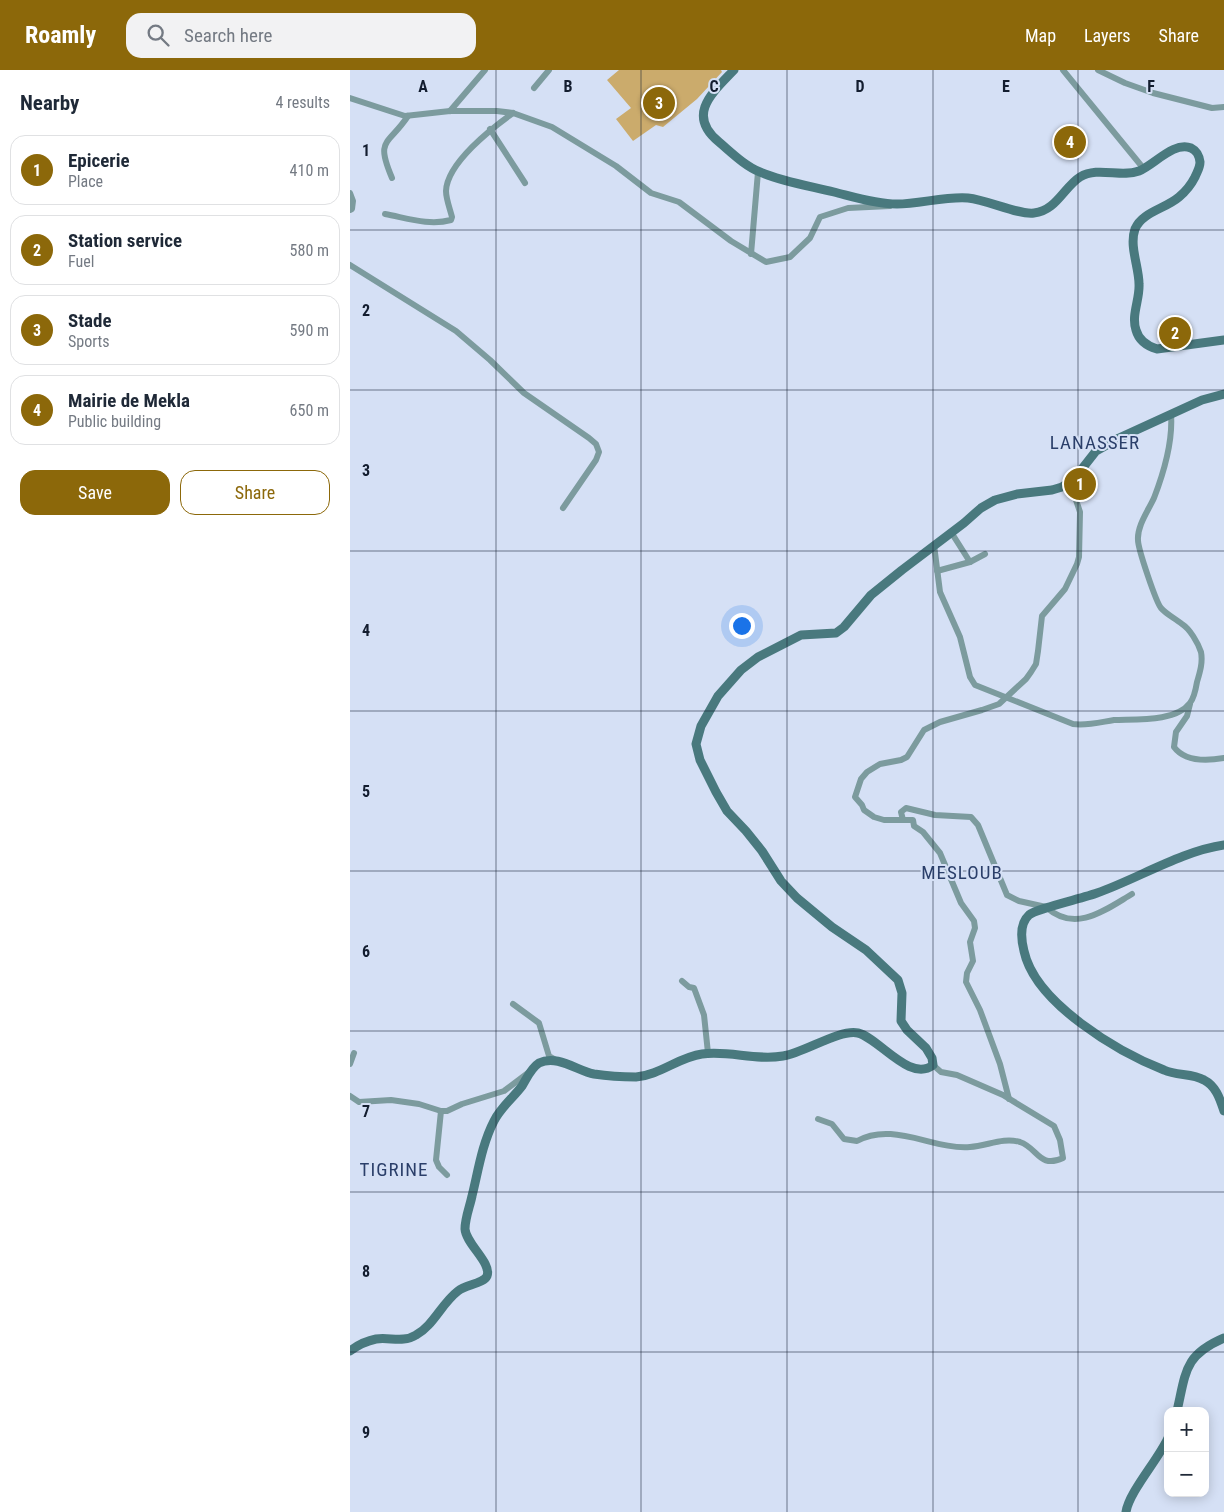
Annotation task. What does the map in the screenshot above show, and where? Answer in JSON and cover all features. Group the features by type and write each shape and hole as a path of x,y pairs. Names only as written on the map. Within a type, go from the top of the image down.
{"street":[{"path":"450,111 485,70"},
{"path":"534,88 549,70"},
{"path":"734,70 711,94 705,104 703,115 706,127 712,136 758,172 870,201 911,204"},
{"path":"1063,70 1144,169"},
{"path":"1098,70 1125,83 1153,93 1212,108 1224,107"},
{"path":"350,98 408,116 450,111 497,111 513,113 552,127 616,166 651,193 679,202 751,254 766,262 790,257 810,238 820,217 848,208 881,208 966,198 1023,212 1035,213 1046,209 1061,198 1070,186 1081,177 1107,172 1132,173 1144,169 1173,149 1183,146 1192,149 1198,154 1200,162 1191,184 1178,198 1146,216 1135,230 1133,241 1139,282 1135,318 1136,330 1141,340 1147,346 1157,349 1224,340"},
{"path":"385,214 426,222 451,220 452,217 446,192 448,177 463,157 490,129 513,113"},
{"path":"392,178 384,158 386,141 408,116"},
{"path":"490,129 525,183"},
{"path":"751,254 758,172"},
{"path":"350,193 353,201 352,209 350,210"},
{"path":"350,265 456,331 524,393 596,444 599,452 596,460 563,508"},
{"path":"932,1065 932,1058 926,1048 907,1030 901,1021 902,993 898,980 866,950 832,927 797,898 781,881 762,851 727,811 700,760 696,744 702,726 718,696 741,670 758,657 801,635 836,633 844,627 871,596 981,508 995,500 1017,494 1052,490 1070,482 1096,451 1118,438 1202,400 1224,394"},
{"path":"1171,414 1172,429 1164,470 1142,523 1138,540 1153,594 1160,607 1171,617 1183,624 1193,636 1201,652 1202,663 1191,703 1187,716 1176,732 1174,747 1179,754 1189,758 1224,758"},
{"path":"1009,1099 997,1056 980,1010 966,982 967,973 973,960 970,942 975,928 974,921 961,903 940,853 923,832 914,826 914,821 884,820 874,817 864,810 862,804 855,797 861,778 872,767 907,757 924,730 929,726 999,704 1026,679 1036,664 1042,616 1065,590 1077,564 1080,512 1070,482"},
{"path":"951,532 970,562"},
{"path":"934,545 940,592 960,637 972,682 978,688 1064,722 1082,725 1173,715 1191,703"},
{"path":"936,571 970,562 985,554"},
{"path":"903,820 902,812 906,808 935,815 971,817 978,825 1007,895 1019,901 1048,908 1056,916 1065,918 1092,917 1102,913 1132,894"},
{"path":"1224,845 1210,848 1163,865 1088,896 1030,913 1022,925 1021,937 1024,954 1042,986 1060,1007 1127,1053 1166,1072 1204,1080 1215,1090 1224,1111"},
{"path":"682,981 688,987 694,988 704,1015 708,1053"},
{"path":"513,1004 539,1023 549,1056 557,1061 592,1074 635,1077 654,1074 698,1054 708,1053 732,1053 750,1057 784,1056 805,1050 835,1037 857,1033 867,1037 907,1065 919,1069 927,1069 932,1065"},
{"path":"350,1064 354,1053"},
{"path":"350,1096 359,1102 391,1100 447,1111 462,1104 504,1092 540,1063 557,1061"},
{"path":"818,1119 832,1124 844,1139 857,1141 867,1136 886,1134 969,1147 1005,1140 1021,1142 1032,1149 1041,1159 1054,1162 1063,1158 1060,1140 1054,1126 1003,1095 964,1077 941,1072 932,1065"},
{"path":"350,1351 360,1344 376,1339 403,1340 416,1336 426,1328 444,1304 459,1290 470,1284 483,1281 486,1277 488,1271 485,1264 469,1241 465,1230 488,1135 494,1120 504,1105 521,1088 532,1069"},
{"path":"441,1111 436,1160 447,1176"},
{"path":"1178,1407 1186,1372 1192,1359 1198,1352 1224,1338"},
{"path":"1126,1512 1131,1497 1164,1446"}],"shaded area":[{"path":"619,70 721,70 722,72 697,99 663,127 656,125 633,141 616,119 631,108 607,80"}],"place":[{"name":"Stade","path":"659,103"},
{"name":"Mairie de Mekla","path":"1070,142"},
{"name":"Station service","path":"1175,333"},
{"name":"Epicerie","path":"1080,484"}],"district":[{"name":"LANASSER","path":"1095,442"},
{"name":"MESLOUB","path":"962,872"},
{"name":"TIGRINE","path":"394,1169"}]}
